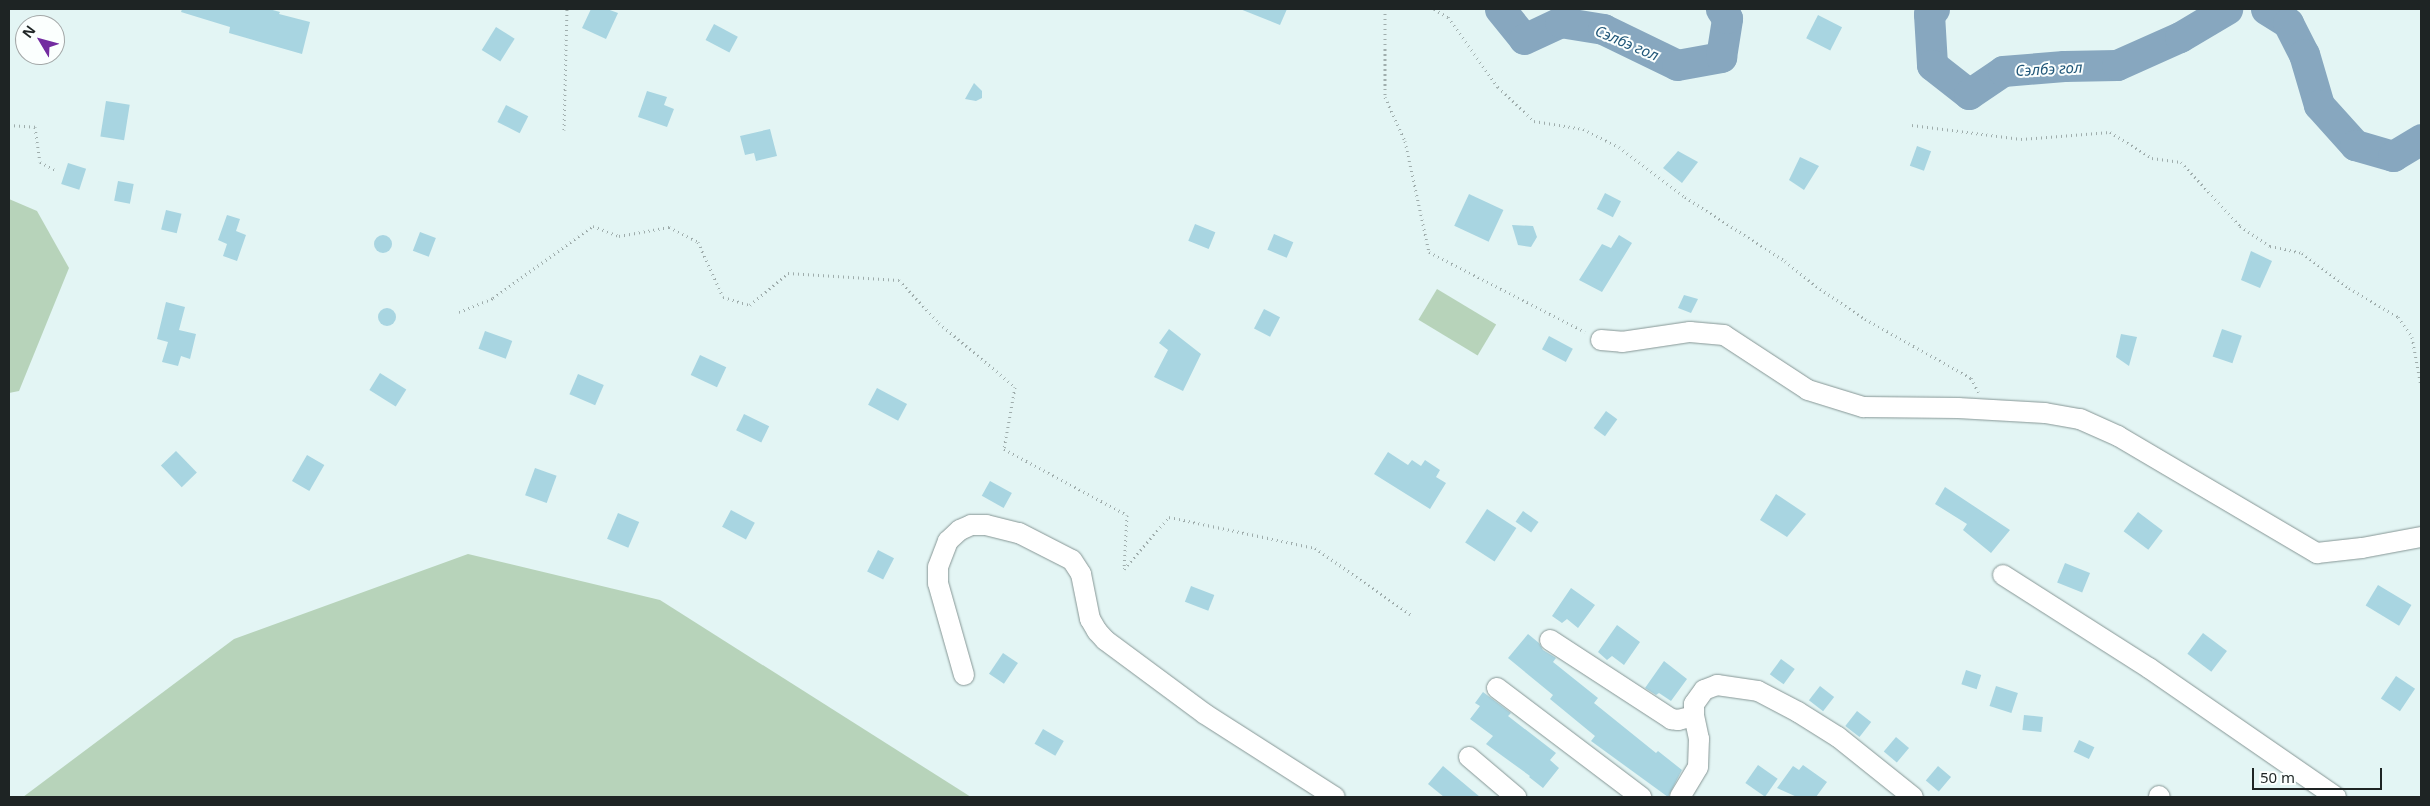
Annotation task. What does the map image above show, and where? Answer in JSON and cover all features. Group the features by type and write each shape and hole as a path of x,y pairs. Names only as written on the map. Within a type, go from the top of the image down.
{"street":[{"path":"1601,340 1622,342 1690,332 1724,335 1808,390 1863,407 2045,413 2080,419 2118,436 2317,553 2362,548 2421,537"},
{"path":"964,675 938,583 938,567 948,541 960,530 971,525 986,525 1019,533 1072,560 1081,574 1090,619 1105,640 1205,714 1334,797"},
{"path":"2003,575 2149,668 2336,797"},
{"path":"1550,640 1671,718 1678,720 1694,716"},
{"path":"1680,797 1698,767 1699,739 1694,716 1696,697 1704,690 1716,685 1758,692 1798,712 1838,737 1913,797"},
{"path":"1497,688 1641,797"},
{"path":"1469,757 1516,797"}],"path":[{"path":"564,130 567,9"},
{"path":"1385,9 1384,97 1405,141 1429,252 1601,340"},
{"path":"1434,9 1448,17 1498,87 1534,121 1583,129 1619,147 1685,197 1784,260 1816,286 1865,319 1971,378 1987,410"},
{"path":"9,125 35,127 40,162 54,170"},
{"path":"1912,125 2021,139 2110,132 2152,158 2180,162 2240,226 2270,246 2302,253 2349,288 2398,317 2412,337 2421,386"},
{"path":"459,312 493,298 593,226 619,236 669,227 698,242 723,297 750,305 788,273 899,280 939,323 1015,387 1004,449 1127,515 1124,569 1169,517 1315,548 1410,614"}],"green space":[{"path":"9,199 37,211 69,268 19,391 9,393"},
{"path":"1437,289 1496,325 1478,355 1418,320"},
{"path":"468,554 660,600 971,797 23,797 234,639"}],"building":[{"path":"182,9 269,9 280,12 279,14 310,22 302,54 229,33 230,27 181,12"},
{"path":"591,9 607,9 618,13 606,39 582,28"},
{"path":"1240,9 1287,9 1280,25"},
{"path":"1818,15 1842,27 1830,50 1806,38"},
{"path":"714,24 738,37 729,53 706,40"},
{"path":"496,27 515,39 500,62 482,50"},
{"path":"974,83 982,91 982,98 976,101 965,99"},
{"path":"647,91 667,97 664,105 674,109 667,127 638,117"},
{"path":"106,101 130,105 124,140 100,137"},
{"path":"506,105 528,116 520,133 497,122"},
{"path":"770,129 777,156 756,161 754,153 745,155 740,136"},
{"path":"1917,146 1931,151 1924,171 1910,166"},
{"path":"1678,151 1698,162 1682,183 1663,168"},
{"path":"1800,157 1819,166 1804,190 1789,180"},
{"path":"68,163 86,169 79,190 61,184"},
{"path":"118,181 134,184 130,204 114,201"},
{"path":"1605,193 1621,201 1613,217 1597,209"},
{"path":"1469,194 1503,210 1489,242 1454,226"},
{"path":"166,210 182,214 177,233 161,229"},
{"path":"227,215 240,219 236,231 246,235 237,261 223,256 227,244 218,240"},
{"path":"1195,224 1215,232 1209,249 1188,241"},
{"path":"1512,225 1533,226 1537,237 1531,247 1518,245"},
{"path":"420,232 436,238 429,257 413,251"},
{"path":"1274,234 1293,242 1287,258 1267,250"},
{"path":"379,235 387,235 392,240 390,251 379,253 374,248 374,240"},
{"path":"1619,235 1632,243 1602,292 1579,280 1602,244 1611,248"},
{"path":"2251,251 2272,261 2260,288 2241,280"},
{"path":"1684,295 1698,299 1691,313 1678,308"},
{"path":"166,302 185,307 179,330 196,334 190,359 181,356 178,366 162,362 168,342 157,339"},
{"path":"383,308 391,308 396,313 394,324 383,326 378,321 378,313"},
{"path":"1264,309 1280,317 1270,337 1254,329"},
{"path":"1169,329 1201,354 1183,391 1154,377 1168,350 1159,343"},
{"path":"2222,329 2242,336 2232,363 2213,356"},
{"path":"485,331 512,341 506,359 479,349"},
{"path":"2121,334 2137,337 2129,366 2116,357"},
{"path":"1549,336 1573,349 1566,362 1542,349"},
{"path":"700,355 726,367 717,387 691,375"},
{"path":"380,373 406,389 396,406 369,390"},
{"path":"578,374 604,385 595,405 569,394"},
{"path":"877,388 907,404 898,421 868,405"},
{"path":"1606,411 1617,419 1605,436 1594,428"},
{"path":"744,414 769,426 761,442 736,430"},
{"path":"176,451 197,473 182,487 161,466"},
{"path":"1388,452 1408,465 1412,460 1421,466 1425,460 1440,470 1436,477 1446,483 1430,509 1374,474"},
{"path":"307,455 324,465 309,491 292,481"},
{"path":"535,468 557,476 547,503 525,495"},
{"path":"990,481 1012,493 1004,508 982,496"},
{"path":"1945,487 2010,530 1991,553 1963,530 1967,524 1935,504"},
{"path":"1776,494 1806,514 1787,537 1760,520"},
{"path":"1487,509 1516,528 1495,562 1465,543"},
{"path":"731,510 755,523 746,539 722,527"},
{"path":"1523,511 1539,522 1531,533 1516,522"},
{"path":"2138,512 2163,531 2148,550 2124,531"},
{"path":"618,513 639,522 628,548 607,539"},
{"path":"878,550 894,558 883,580 867,571"},
{"path":"2065,563 2090,573 2082,593 2057,582"},
{"path":"2378,585 2411,605 2399,626 2366,606"},
{"path":"1191,586 1214,595 1208,611 1185,602"},
{"path":"1571,588 1595,605 1578,628 1567,619 1562,623 1552,616"},
{"path":"1617,625 1640,642 1624,665 1612,656 1607,660 1598,652"},
{"path":"2203,633 2227,651 2211,672 2187,654"},
{"path":"1528,634 1539,643 1543,650 1556,658 1553,662 1598,698 1594,703 1656,753 1658,751 1682,770 1668,797 1591,741 1595,736 1550,699 1553,695 1508,658"},
{"path":"1003,653 1018,663 1004,684 989,674"},
{"path":"1781,659 1795,669 1784,684 1770,674"},
{"path":"1664,661 1687,679 1671,701 1659,693 1656,695 1645,688"},
{"path":"1966,670 1981,675 1977,689 1961,684"},
{"path":"2396,676 2415,689 2400,711 2381,698"},
{"path":"1820,686 1834,697 1823,711 1809,700"},
{"path":"1996,686 2018,693 2011,713 1990,706"},
{"path":"1483,692 1511,713 1508,716 1556,753 1550,760 1559,768 1543,788 1530,776 1486,744 1493,736 1470,719 1480,706 1475,703"},
{"path":"1857,711 1871,722 1859,737 1845,726"},
{"path":"2024,715 2043,717 2041,732 2022,730"},
{"path":"1043,729 1064,741 1055,756 1034,744"},
{"path":"1896,737 1909,748 1897,762 1884,752"},
{"path":"2079,740 2094,747 2089,759 2074,752"},
{"path":"1758,765 1778,779 1765,797 1745,783"},
{"path":"1803,765 1827,782 1816,797 1797,797 1777,788 1793,766 1799,770"},
{"path":"1443,766 1480,797 1444,797 1428,784"},
{"path":"1938,766 1951,777 1939,791 1926,781"}],"waterway":[{"name":"Сэлбэ гол","path":"1500,9 1524,39 1560,22 1603,29 1677,65 1721,57 1727,18 1721,9"},
{"name":"Сэлбэ гол","path":"1934,9 1929,14 1932,65 1969,94 2003,71 2064,66 2117,65 2180,37 2227,9"},
{"name":"Сэлбэ гол","path":"2266,9 2288,23 2304,54 2319,105 2355,145 2393,156 2421,139"}]}
